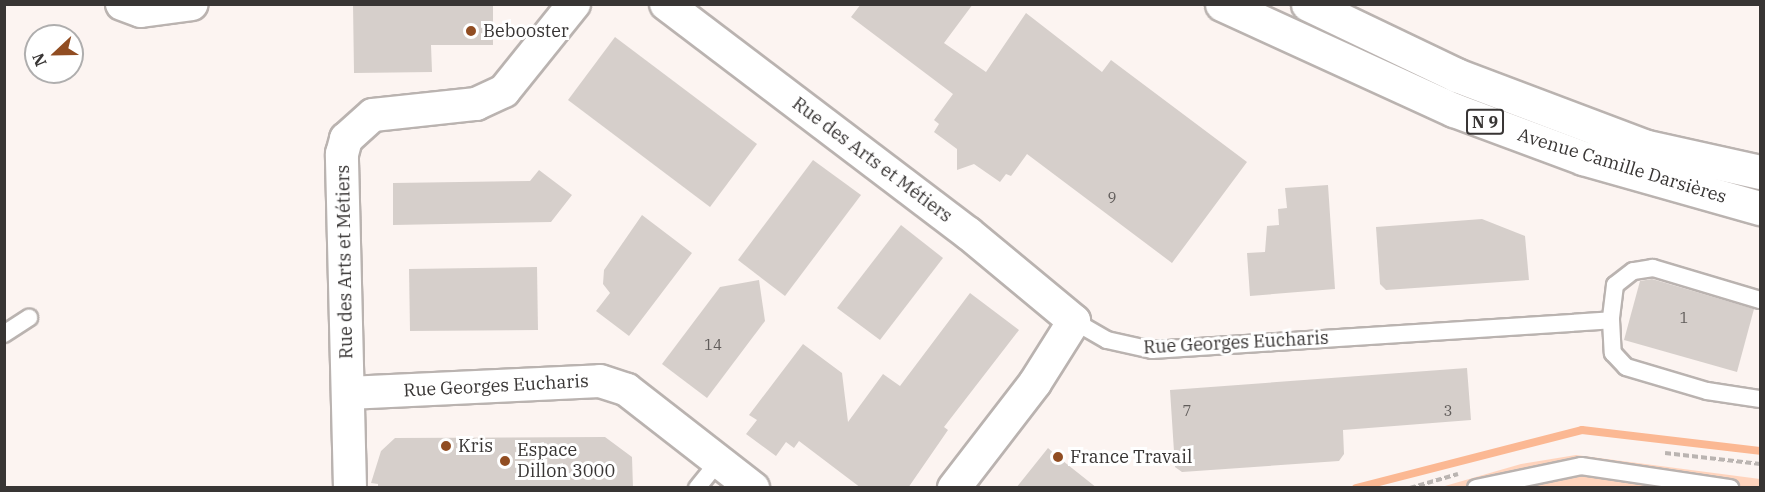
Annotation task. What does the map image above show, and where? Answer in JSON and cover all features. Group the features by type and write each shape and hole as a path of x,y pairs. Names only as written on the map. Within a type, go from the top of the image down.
{"main road":[{"name":"Avenue Camille Darsières","path":"1222,4 1454,110 1583,158 1761,208"},
{"name":"Avenue Camille Darsières","path":"1308,4 1456,75 1647,147 1761,172"}],"street":[{"path":"122,4 141,11 192,4"},
{"name":"Rue des Arts et Métiers","path":"350,488 342,154 346,139 373,115 476,104 504,91 574,4"},
{"name":"Rue des Arts et Métiers","path":"666,4 968,233 1074,321"},
{"path":"954,488 1035,383 1074,321"},
{"name":"Rue Georges Eucharis","path":"348,393 600,381 627,390 753,488"}],"lane":[{"path":"1761,300 1653,268 1634,271 1614,285 1611,320 1613,354 1626,367 1707,391 1761,399"},
{"path":"4,334 29,318"},
{"name":"Rue Georges Eucharis","path":"1074,321 1107,340 1152,350 1611,320"},
{"path":"697,488 719,461"},
{"path":"1476,488 1581,466 1730,488"}],"shaded area":[{"path":"1576,455 1760,479 1760,488 1438,488 1521,464"}],"building":[{"path":"353,4 493,4 493,45 431,45 432,72 354,73"},
{"path":"861,4 973,4 944,43 986,72 1026,13 1102,72 1111,60 1247,162 1172,263 1027,154 1011,176 1006,174 1000,182 974,164 957,170 957,149 934,132 939,124 934,120 953,94 851,17"},
{"path":"615,37 757,144 710,207 568,100"},
{"path":"813,160 861,195 785,296 738,260"},
{"path":"539,170 572,195 551,222 393,225 393,183 530,181"},
{"path":"1328,185 1335,289 1250,296 1247,253 1265,252 1267,226 1279,225 1278,209 1287,208 1285,188"},
{"path":"642,215 692,253 629,336 596,311 610,293 603,284 604,270"},
{"path":"1482,219 1525,236 1529,280 1386,290 1380,284 1376,227"},
{"path":"901,225 943,258 880,340 837,308"},
{"path":"537,267 538,330 410,331 409,269"},
{"path":"1652,279 1754,309 1737,372 1624,340 1640,281"},
{"path":"759,280 765,321 707,398 662,364 720,287"},
{"path":"970,293 1019,330 944,427 948,430 908,488 861,488 799,441 794,448 786,442 776,456 746,434 757,420 749,415 803,344 842,373 848,422 883,374 900,386"},
{"path":"1467,368 1471,420 1343,430 1344,454 1339,461 1182,472 1175,467 1170,390"},
{"name":"Espace Dillon 3000","path":"605,437 632,457 633,488 378,488 378,484 371,483 381,451 395,438"},
{"path":"1048,448 1058,457 1097,488 1016,488"}],"waterway":[{"path":"1356,488 1582,430 1760,451"}],"place":[{"name":"Bebooster","path":"471,31"},
{"name":"Kris","path":"446,446"},
{"name":"France Travail","path":"1058,457"},
{"name":"Espace Dillon 3000","path":"505,461"}]}
